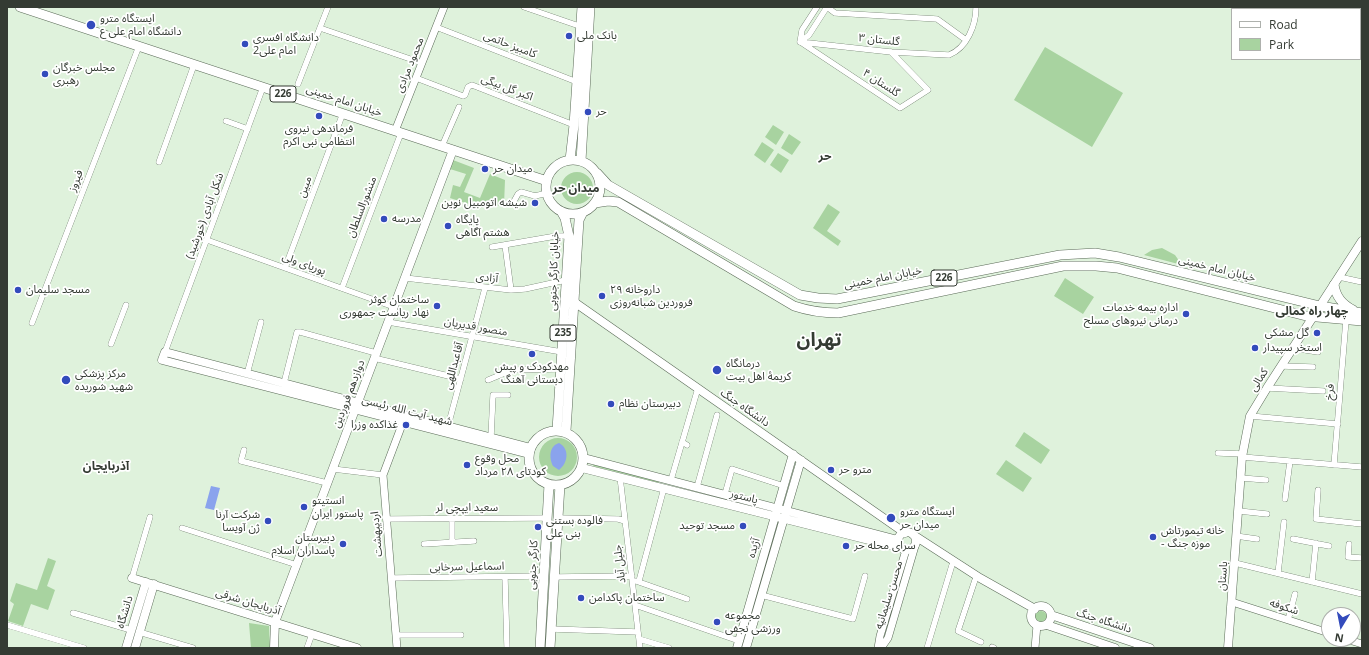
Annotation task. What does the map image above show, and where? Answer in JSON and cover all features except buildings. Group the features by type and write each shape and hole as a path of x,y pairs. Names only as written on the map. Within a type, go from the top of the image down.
{"main road":[{"name":"خیابان امام خمینی","path":"20,7 547,181"},
{"path":"580,161 584,28 582,7"},
{"path":"570,160 577,82 584,28 590,7"},
{"name":"دوازدهم فروردین","path":"274,648 275,622 453,150"},
{"path":"570,160 580,161 592,166 597,173 601,186 595,203 583,212 572,214 561,211 552,203 547,193 547,181 550,173 562,162 570,160"},
{"name":"خیابان امام خمینی","path":"597,173 608,184 800,295 837,299 1060,255 1096,253 1119,257 1320,306"},
{"name":"226","path":"595,203 608,201 618,202 794,306 805,310 838,313 1063,266 1096,266 1116,268 1313,317 1362,321"},
{"name":"خیابان کارگر جنوبی","path":"561,211 565,218 568,236 560,369 561,431"},
{"name":"خیابان کارگر جنوبی","path":"561,431 574,301 579,220 583,212"},
{"name":"کمالی","path":"1242,456 1250,416 1292,348 1362,241"},
{"path":"1116,268 1112,262 1114,259 1119,257"},
{"path":"930,281 934,284 935,288 932,293"},
{"path":"1336,281 1335,290 1340,301 1347,307 1359,312"},
{"name":"دانشگاه جنگ","path":"574,301 895,526 904,536 1034,610"},
{"name":"226","path":"1320,306 1359,312"},
{"name":"شهید آیت الله رئیسی","path":"164,356 284,383 356,406"},
{"name":"شهید آیت الله رئیسی","path":"164,356 530,451"},
{"name":"شهید آیت الله رئیسی","path":"405,418 448,426 491,437 530,451"},
{"path":"548,431 561,431 576,438 580,444 583,450 584,458 582,468 576,477 571,481 560,485 549,484 541,480 530,467 530,451 535,440 541,435 548,431"},
{"name":"آژیده","path":"738,644 793,454"},
{"name":"باستان","path":"1228,648 1242,456"},
{"name":"پاستور","path":"584,458 725,494 764,509"},
{"name":"آژیده","path":"746,648 801,460"},
{"name":"پاستور","path":"582,468 684,494 904,536"},
{"name":"کارگر جنوبی","path":"540,648 549,484"},
{"path":"684,494 687,484"},
{"name":"کارگر جنوبی","path":"550,648 560,485"},
{"name":"پاستور","path":"785,514 904,549"},
{"path":"904,536 916,537 916,544 911,550 904,549 899,544 904,536"},
{"path":"916,544 976,580 1034,610 1044,607 1051,615 1047,625 1037,625 1032,621 1034,610"},
{"name":"آذربایجان شرقی","path":"132,578 312,634 333,644 358,648"},
{"name":"دانشگاه","path":"126,648 135,631 150,583"},
{"name":"دانشگاه جنگ","path":"1051,615 1150,648"},
{"name":"دانشگاه جنگ","path":"1047,625 1115,648"},
{"name":"دانشگاه","path":"135,631 135,648"}],"street":[{"path":"298,84 328,7"},
{"name":"محمود مرادی","path":"398,132 416,78 444,7"},
{"path":"524,7 584,28"},
{"path":"800,42 802,30 817,7"},
{"path":"800,42 810,35 827,7 835,13 937,19 966,40 974,24 976,7"},
{"name":"کامبیز حاتمی","path":"436,27 577,82"},
{"path":"320,28 422,62"},
{"name":"گلستان ۳","path":"800,42 891,52 949,55 955,52 966,40"},
{"name":"گلستان ۴","path":"800,42 900,108 928,90 891,52"},
{"name":"فیروز","path":"32,323 139,46"},
{"path":"159,162 194,65"},
{"name":"اکبر گل بیگی","path":"416,78 463,96 465,95 468,87 472,85 574,125"},
{"name":"شکل آبادی (خورشید)","path":"164,356 263,87"},
{"path":"442,146 459,107"},
{"name":"مبین","path":"286,268 343,114"},
{"path":"226,121 248,129"},
{"name":"منشورالسلطان","path":"342,288 398,132"},
{"path":"514,203 518,194 521,192 535,196 547,193"},
{"path":"492,247 556,236 568,236"},
{"name":"پوریای ولی","path":"207,240 394,307"},
{"path":"505,245 511,290"},
{"name":"آزادی","path":"404,278 511,290 525,290 566,280"},
{"path":"1336,281 1362,282"},
{"name":"آقاعبداللهی","path":"448,426 485,288"},
{"path":"111,344 126,305"},
{"name":"فرخ","path":"1334,465 1346,320"},
{"path":"247,374 261,322"},
{"name":"منصور قدیریان","path":"388,322 562,352"},
{"path":"284,383 298,332 375,356 460,379"},
{"path":"1292,348 1318,352"},
{"path":"1281,366 1313,367"},
{"path":"488,380 512,370 560,369"},
{"path":"671,480 684,444 698,388"},
{"path":"1267,388 1323,391"},
{"path":"491,437 493,394 508,395"},
{"path":"697,487 717,415"},
{"path":"1250,416 1338,424"},
{"name":"اردیبهشت","path":"397,648 383,475 405,418"},
{"path":"244,450 241,461 328,483"},
{"path":"1218,453 1362,467"},
{"path":"1285,499 1290,461"},
{"path":"333,469 383,475"},
{"path":"725,494 732,469 784,486"},
{"name":"جلیل آباد","path":"620,477 640,648"},
{"path":"1240,478 1266,480"},
{"path":"639,582 664,488"},
{"path":"1318,490 1316,519 1362,524"},
{"path":"1239,511 1267,514"},
{"path":"132,578 150,517"},
{"name":"سعید ایپچی لر","path":"386,518 548,518"},
{"path":"452,518 452,542"},
{"path":"558,518 618,519 625,521"},
{"path":"1278,574 1284,522"},
{"path":"182,528 297,565"},
{"path":"1236,536 1257,539"},
{"path":"1294,539 1329,546"},
{"path":"424,544 474,541"},
{"path":"1312,582 1316,543"},
{"name":"محسن سلیمانیه","path":"880,648 888,638 916,544"},
{"path":"1349,544 1348,556 1362,558"},
{"name":"محسن سلیمانیه","path":"880,648 880,636 904,549"},
{"path":"1234,563 1362,594"},
{"path":"927,648 952,565"},
{"name":"اسماعیل سرخابی","path":"391,578 544,576"},
{"path":"761,595 853,619 865,576"},
{"path":"505,577 507,648"},
{"path":"554,577 632,578 639,582 687,599"},
{"path":"976,580 958,631 981,642"},
{"path":"1288,620 1295,594"},
{"name":"شکوفه","path":"1232,602 1321,630"},
{"path":"635,605 738,644"},
{"path":"73,613 193,648"},
{"path":"7,625 84,648"},
{"path":"1035,648 1037,625"},
{"path":"551,629 638,632"},
{"path":"307,648 312,634"},
{"path":"396,635 461,635"},
{"path":"639,639 669,648"}],"green space":[{"path":"1045,47 1123,93 1092,147 1014,100"},
{"path":"773,125 784,132 776,145 765,137"},
{"path":"789,134 801,142 792,155 781,148"},
{"path":"762,142 774,150 765,163 754,155"},
{"path":"778,153 789,160 781,173 770,165"},
{"path":"453,160 474,168 464,192 480,198 490,174 505,180 504,205 481,208 450,198 453,185 460,187 466,174 450,169"},
{"path":"577,172 586,175 590,179 593,188 590,197 586,201 577,204 568,201 564,197 561,188 564,179 568,175"},
{"path":"828,204 840,212 827,231 841,241 838,246 813,228"},
{"path":"1162,248 1175,255 1182,265 1144,255 1152,250"},
{"path":"1065,278 1094,297 1083,314 1054,296"},
{"path":"1024,432 1050,450 1041,464 1015,446"},
{"path":"558,438 571,444 577,457 571,470 558,476 545,470 539,457 545,444"},
{"path":"1006,460 1032,478 1023,492 996,474"},
{"path":"594,464 658,481 659,483 593,466"},
{"path":"48,558 56,561 47,586 55,590 48,610 31,604 23,626 8,621 14,604 10,601 16,583 37,590"},
{"path":"1039,611 1043,611 1047,617 1043,623 1039,623 1035,619 1035,615"},
{"path":"249,623 269,626 270,648 251,648"}],"water":[{"path":"559,443 565,449 566,460 559,470 553,466 551,453 553,447"},
{"path":"211,486 220,488 214,510 205,508"}],"place":[{"name":"ایستگاه مترو دانشگاه امام علی ع","path":"91,25"},
{"name":"بانک ملی","path":"569,36"},
{"name":"دانشگاه افسری امام علی2","path":"245,44"},
{"name":"مجلس خبرگان رهبری","path":"45,74"},
{"name":"حر","path":"588,112"},
{"name":"فرماندهی نیروی انتظامی نبی اکرم","path":"319,116"},
{"name":"میدان حر","path":"485,169"},
{"name":"شیشه اتومبیل نوین","path":"535,203"},
{"name":"مدرسه","path":"384,219"},
{"name":"پایگاه هشتم آگاهی","path":"448,226"},
{"name":"مسجد سلیمان","path":"18,290"},
{"name":"داروخانه ۲۹ فروردین شبانه‌روزی","path":"602,296"},
{"name":"ساختمان کوثر نهاد ریاست جمهوری","path":"437,306"},
{"name":"اداره بیمه خدمات درمانی نیروهای مسلح","path":"1186,314"},
{"name":"گل مشکی","path":"1317,333"},
{"name":"استخر سپیدار","path":"1255,348"},
{"name":"مهدکودک و پیش دبستانی آهنگ","path":"532,354"},
{"name":"درمانگاه کریمهٔ اهل بیت","path":"717,370"},
{"name":"مرکز پزشکی شهید شوریده","path":"66,380"},
{"name":"دبیرستان نظام","path":"611,404"},
{"name":"غذاکده وزرا","path":"406,425"},
{"name":"محل وقوع کودتای ۲۸ مرداد","path":"467,465"},
{"name":"مترو حر","path":"831,470"},
{"name":"انستیتو پاستور ایران","path":"304,507"},
{"name":"ایستگاه مترو میدان حر","path":"891,518"},
{"name":"شرکت آرنا ژن آویسا","path":"268,521"},
{"name":"مسجد توحید","path":"743,526"},
{"name":"فالوده بستنی بنی علی","path":"538,527"},
{"name":"خانه تیمورتاش - موزه جنگ","path":"1153,537"},
{"name":"دبیرستان پاسداران اسلام","path":"343,544"},
{"name":"سرای محله حر","path":"846,546"},
{"name":"ساختمان پاکدامن","path":"581,598"},
{"name":"مجموعه ورزشی نجفی","path":"717,622"}],"district":[{"name":"حر","path":"825,157"},
{"name":"میدان حر","path":"576,189"},
{"name":"چهار راه کمالی","path":"1312,312"},
{"name":"تهران","path":"819,341"},
{"name":"آذربایجان","path":"106,467"}]}
